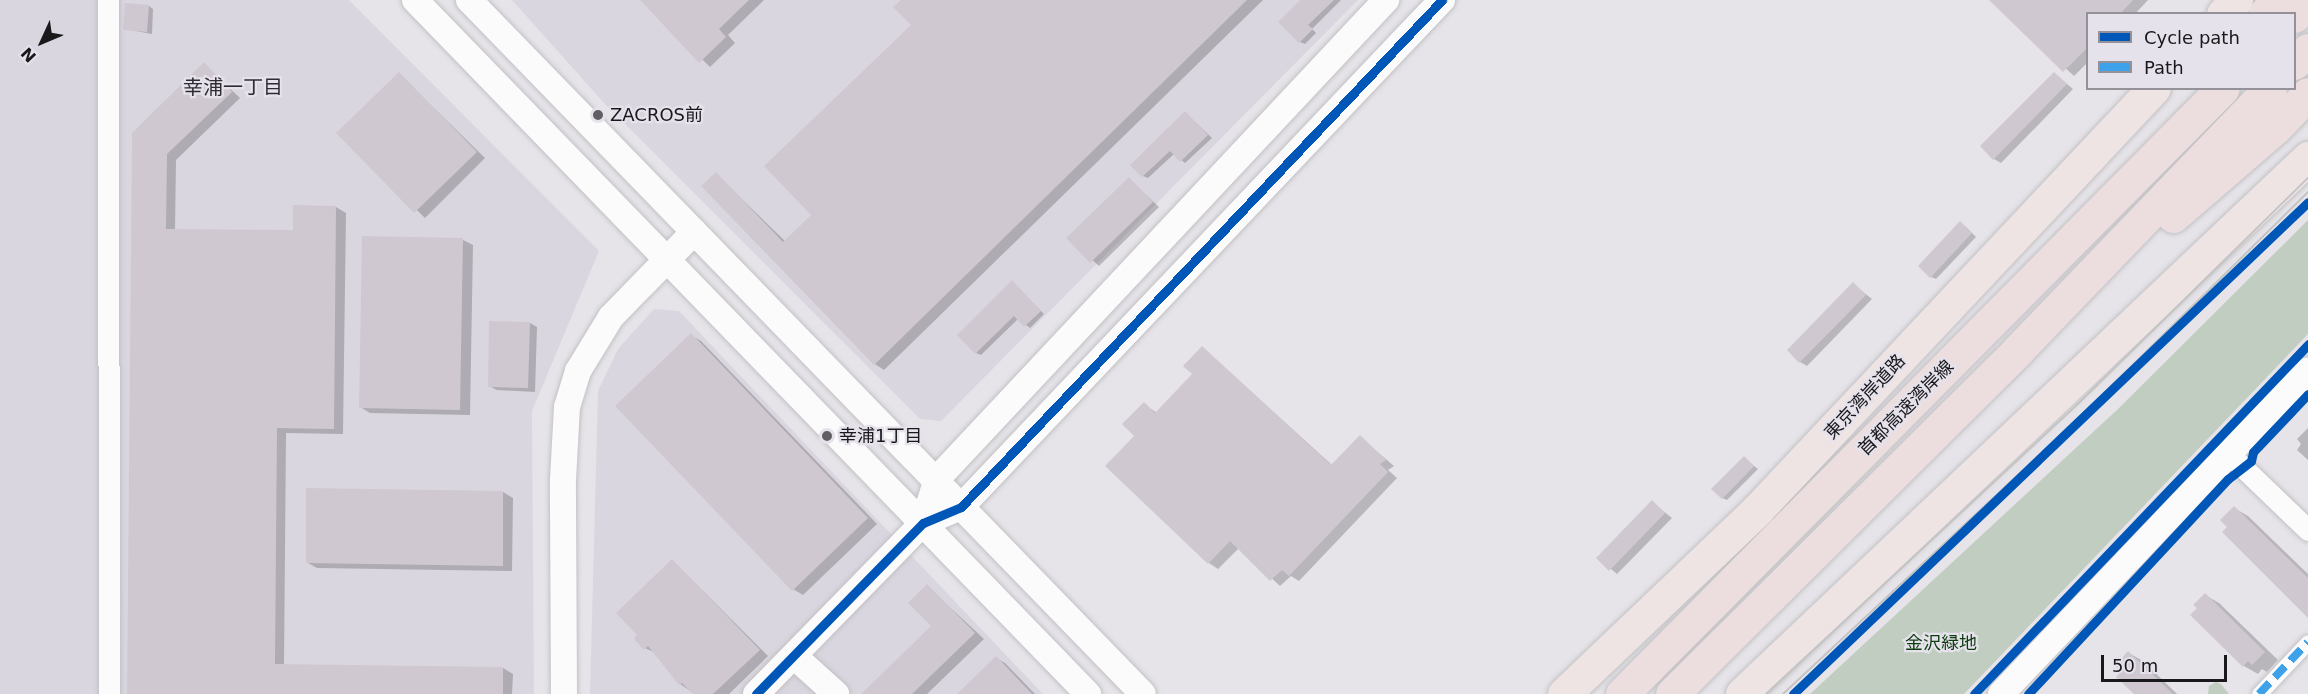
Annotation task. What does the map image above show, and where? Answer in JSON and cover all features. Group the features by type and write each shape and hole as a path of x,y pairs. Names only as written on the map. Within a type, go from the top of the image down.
{"highway":[{"path":"2225,12 2236,0"},
{"path":"2267,12 2276,0"},
{"path":"2296,15 2308,2"},
{"path":"2296,62 2308,50"},
{"name":"東京湾岸道路","path":"1564,694 1757,510 2152,90"},
{"path":"2190,121 2212,90"},
{"path":"2190,121 2221,90"},
{"path":"2018,350 2268,90"},
{"path":"2018,350 2275,128 2308,94"},
{"name":"首都高速湾岸線","path":"1622,694 2190,121"},
{"path":"1742,694 2308,158"},
{"name":"首都高速湾岸線","path":"1672,694 2018,350"}],"street":[{"path":"108,0 108,694"},
{"path":"415,0 1088,694"},
{"path":"469,0 937,479 960,507 1143,694"},
{"path":"923,523 937,479 1386,0"},
{"path":"756,694 923,523 960,507 1442,0"},
{"path":"564,694 563,480 567,407 578,371 611,317 694,232"},
{"path":"2001,694 2308,370"},
{"path":"2229,454 2308,530"},
{"path":"2259,694 2308,642"},
{"path":"794,656 836,694"}],"shaded area":[{"path":"0,0 349,0 599,251 532,411 534,694 0,694"},
{"path":"512,0 1358,0 941,421 920,419 604,103"},
{"path":"654,309 679,311 1043,694 590,694 598,391 618,349"}],"green space":[{"name":"金沢緑地","path":"2308,220 2308,334 1964,694 1810,694 2118,409"},
{"path":"2216,682 2221,684 2229,694 2208,694 2209,686"}],"building":[{"path":"640,0 749,0 719,29 726,37 699,63"},
{"path":"901,0 1247,0 874,365 701,186 716,172 783,242 811,215 764,166 911,25 893,7"},
{"path":"1300,0 1334,0 1308,25 1313,29 1299,43 1278,22"},
{"path":"1989,0 2133,0 2122,12 2086,12 2086,49 2063,72"},
{"path":"125,3 149,5 147,32 123,30"},
{"path":"204,62 232,92 167,154 166,229 293,230 293,205 336,206 334,429 277,428 275,664 503,667 503,694 127,694 132,133"},
{"path":"399,72 477,152 414,213 336,133"},
{"path":"2054,72 2067,84 1993,160 1980,146"},
{"path":"1185,111 1208,135 1180,162 1170,151 1142,177 1130,165"},
{"path":"1129,177 1153,202 1090,263 1066,238"},
{"path":"1960,221 1972,233 1930,278 1918,266"},
{"path":"362,236 463,238 460,410 359,408"},
{"path":"1012,280 1041,311 1024,327 1014,316 975,354 957,335"},
{"path":"1853,282 1866,295 1799,363 1787,350"},
{"path":"489,321 530,322 528,388 488,387"},
{"path":"691,333 868,518 792,591 615,406"},
{"path":"1202,346 1331,465 1360,435 1386,460 1380,464 1388,472 1289,576 1282,570 1270,581 1230,541 1208,564 1105,466 1134,436 1122,424 1144,402 1155,413 1192,374 1183,366"},
{"path":"1744,456 1754,466 1722,499 1711,489"},
{"path":"306,488 503,491 503,566 306,563"},
{"path":"1652,500 1665,513 1609,571 1596,558"},
{"path":"2234,506 2308,578 2308,618 2222,532 2227,527 2220,520"},
{"path":"672,559 760,650 713,694 693,694 682,683 679,685 648,646 644,650 634,639 637,635 616,613"},
{"path":"927,584 975,633 912,694 861,694 931,626 908,603"},
{"path":"2205,593 2265,652 2252,665 2248,661 2243,667 2190,615 2197,608 2193,605"},
{"path":"2128,651 2173,694 2134,694 2116,677 2121,671 2115,666"},
{"path":"996,656 1032,694 957,694"}],"tram line":[{"path":"1766,694 2078,404 2308,178"},
{"path":"1783,694 2083,414 2308,192"}],"marked path":[{"path":"2259,694 2308,642"}],"cycle path":[{"path":"756,694 923,523 961,507 1442,0"},
{"path":"1793,694 2308,202"},
{"path":"1974,694 2308,344"},
{"path":"2028,694 2228,479 2251,461 2253,452 2308,394"}],"place":[{"name":"ZACROS前","path":"598,115"},
{"name":"幸浦1丁目","path":"827,436"}],"district":[{"name":"幸浦一丁目","path":"233,87"}]}
